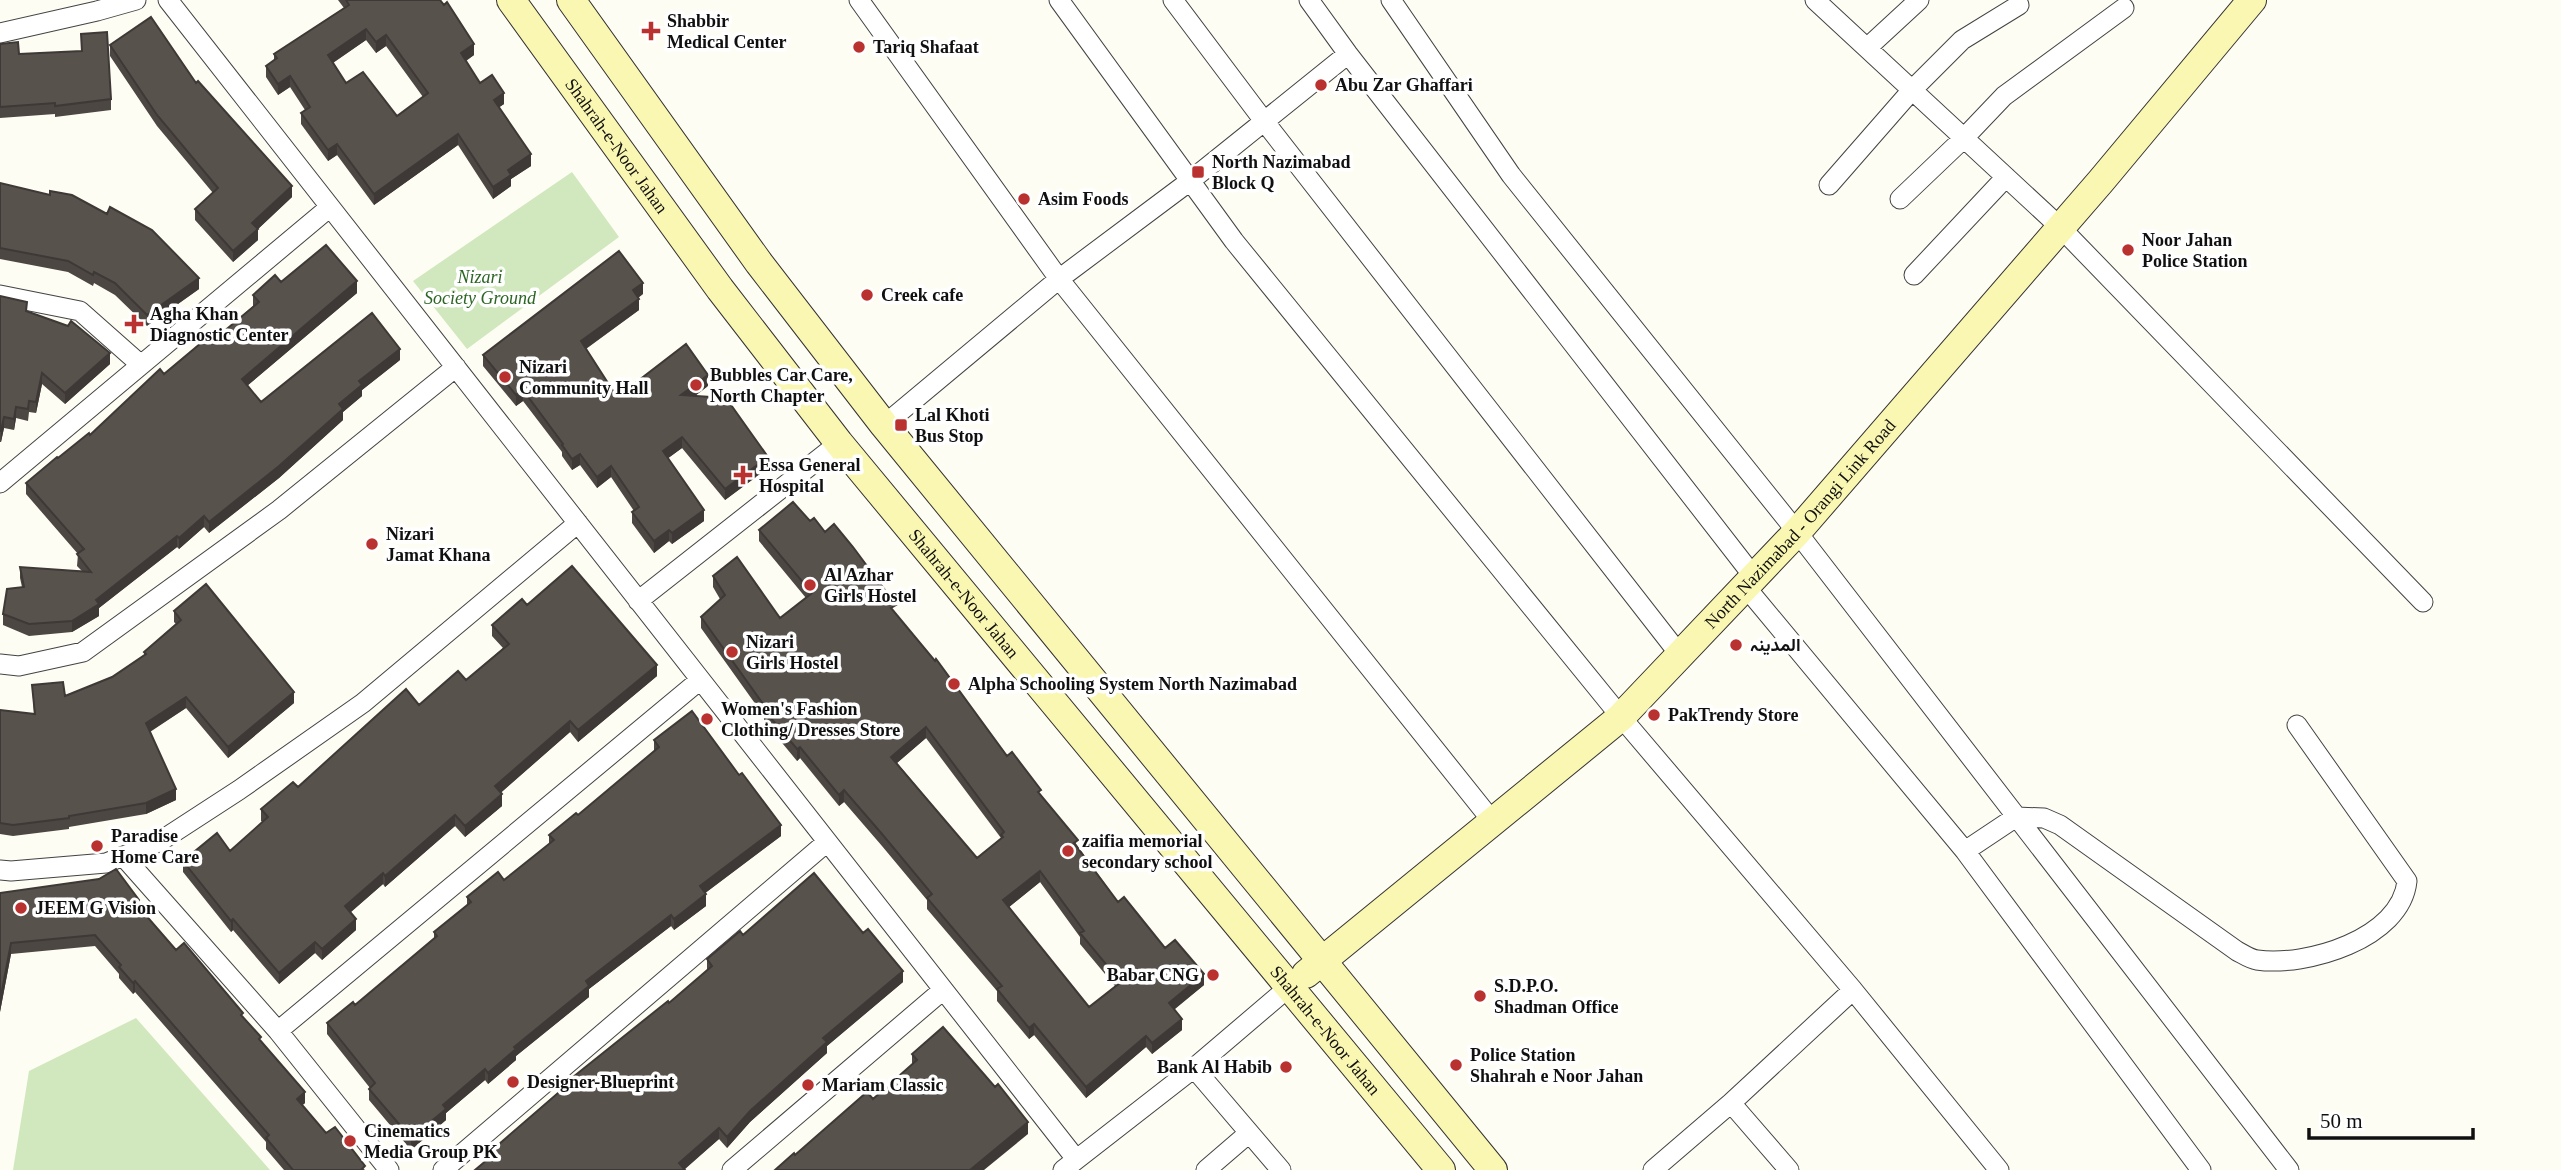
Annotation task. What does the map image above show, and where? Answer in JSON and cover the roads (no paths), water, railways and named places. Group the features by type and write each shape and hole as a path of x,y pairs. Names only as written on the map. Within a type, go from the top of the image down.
{"main road":[{"name":"Shahrah-e-Noor Jahan","path":"511,0 720,289 839,443 1441,1170"},
{"path":"571,0 759,263 884,425 1493,1170"},
{"name":"North Nazimabad - Orangi Link Road","path":"1289,987 1621,717 1797,532 2061,228 2252,0"},
{"path":"720,289 759,263"}],"street":[{"path":"0,33 136,0"},
{"path":"168,0 943,990 1069,1165 1194,1068 1289,987"},
{"path":"859,0 1059,279 1493,822"},
{"path":"1059,0 1234,241 1621,717 1853,990 1999,1170"},
{"path":"1173,0 1264,121 1680,654"},
{"path":"1309,0 1749,581 1965,851 2201,1170"},
{"path":"1391,0 1511,175 1797,532 2289,1170"},
{"path":"1815,0 2061,228 2423,602"},
{"path":"1867,48 1919,0"},
{"path":"1829,186 1912,90 1962,40 2019,5"},
{"path":"1900,199 2004,96 2124,8"},
{"path":"884,425 1059,279 1190,181 1348,54"},
{"path":"1914,275 2006,177"},
{"path":"0,483 330,207"},
{"path":"0,295 80,311 141,365"},
{"path":"0,664 19,666 83,652 279,510 456,368"},
{"path":"638,601 839,443"},
{"path":"0,870 106,863 159,842 363,704 578,523"},
{"path":"278,1031 700,680"},
{"path":"1965,851 2016,817 2044,818 2060,825 2237,951 2255,960 2280,960 2326,953 2354,943 2388,921 2406,889 2407,881 2297,725"},
{"path":"443,1170 827,842"},
{"path":"123,856 278,1031 389,1170"},
{"path":"732,1170 943,990"},
{"path":"1653,1170 1731,1103 1853,990"},
{"path":"1194,1068 1280,1170"},
{"path":"1731,1103 1789,1170"},
{"path":"1206,1170 1249,1133"}],"place":[{"name":"Shabbir Medical Center","path":"651,31"},
{"name":"Tariq Shafaat","path":"859,47"},
{"name":"Abu Zar Ghaffari","path":"1321,85"},
{"name":"North Nazimabad Block Q","path":"1198,172"},
{"name":"Asim Foods","path":"1024,199"},
{"name":"Noor Jahan Police Station","path":"2128,250"},
{"name":"Creek cafe","path":"867,295"},
{"name":"Agha Khan Diagnostic Center","path":"134,324"},
{"name":"Nizari Community Hall","path":"505,377"},
{"name":"Bubbles Car Care, North Chapter","path":"696,385"},
{"name":"Lal Khoti Bus Stop","path":"901,425"},
{"name":"Essa General Hospital","path":"743,475"},
{"name":"Nizari Jamat Khana","path":"372,544"},
{"name":"Al Azhar Girls Hostel","path":"810,585"},
{"name":"المدینہ","path":"1736,645"},
{"name":"Nizari Girls Hostel","path":"732,652"},
{"name":"Alpha Schooling System North Nazimabad","path":"954,684"},
{"name":"PakTrendy Store","path":"1654,715"},
{"name":"Women's Fashion Clothing/ Dresses Store","path":"707,719"},
{"name":"Paradise Home Care","path":"97,846"},
{"name":"zaifia memorial secondary school","path":"1068,851"},
{"name":"JEEM G Vision","path":"21,908"},
{"name":"Babar CNG","path":"1213,975"},
{"name":"S.D.P.O. Shadman Office","path":"1480,996"},
{"name":"Police Station Shahrah e Noor Jahan","path":"1456,1065"},
{"name":"Bank Al Habib","path":"1286,1067"},
{"name":"Designer-Blueprint","path":"513,1082"},
{"name":"Mariam Classic","path":"808,1085"},
{"name":"Cinematics Media Group PK","path":"350,1141"}],"park label":[{"name":"Nizari Society Ground","path":"480,287"}]}
